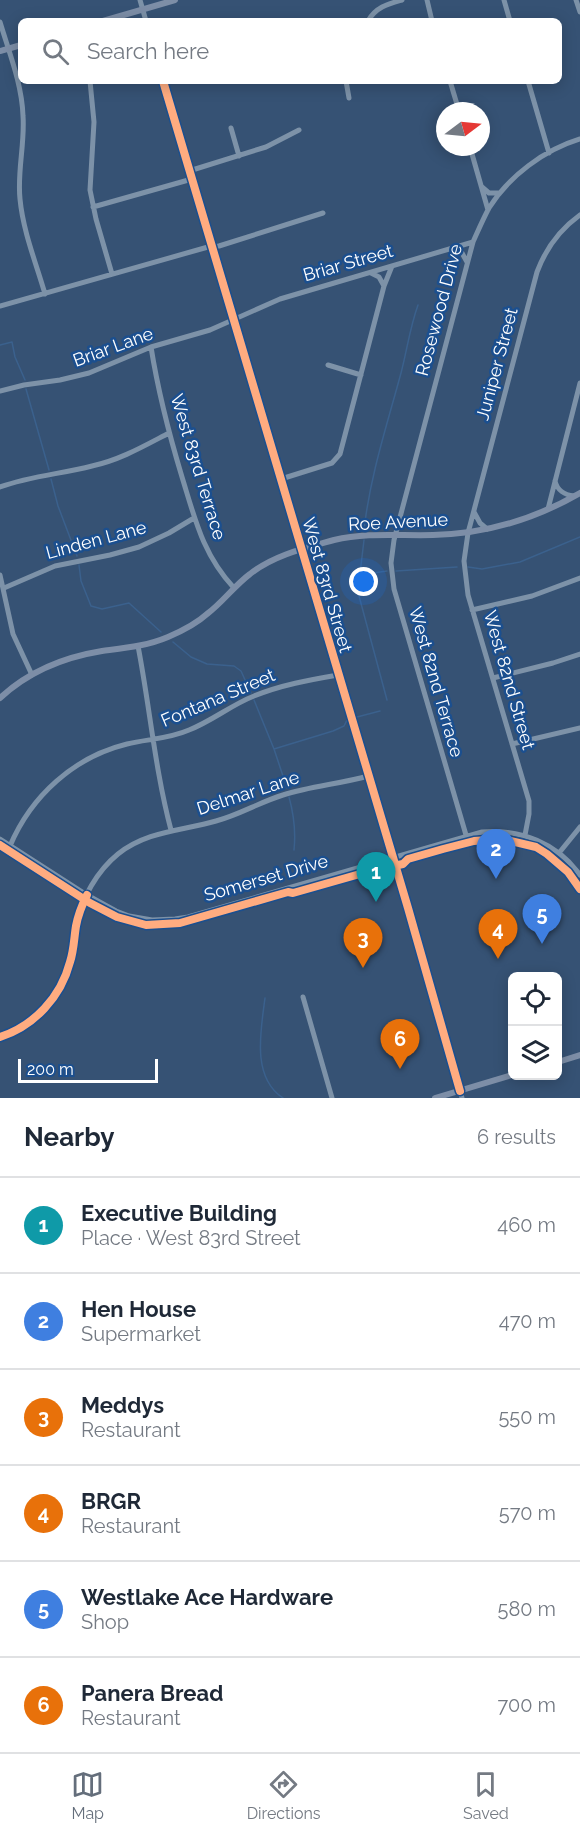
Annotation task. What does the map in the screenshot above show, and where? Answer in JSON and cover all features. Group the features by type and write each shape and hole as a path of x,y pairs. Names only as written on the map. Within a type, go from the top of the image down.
{"main road":[{"path":"113,18 175,0"},
{"path":"0,51 18,46"},
{"name":"Roe Avenue","path":"0,698 32,675 57,663 84,655 138,646 168,637 200,620 262,565 279,557 355,536 434,535 468,533 487,529 522,520 577,494"},
{"path":"562,1061 580,1055"},
{"path":"435,1098 461,1094 508,1077"}],"street":[{"path":"140,0 145,18"},
{"path":"370,18 381,7 402,0"},
{"path":"427,0 431,18"},
{"path":"504,0 509,18"},
{"path":"576,0 580,12"},
{"path":"0,22 23,113 24,135 19,184 22,214 45,294"},
{"path":"90,84 94,122 90,177 93,207 112,274"},
{"name":"West 83rd Street","path":"164,84 461,1094"},
{"path":"347,84 349,98"},
{"path":"451,84 456,102"},
{"path":"529,84 549,153"},
{"path":"231,128 239,156"},
{"path":"189,171 266,147 299,130"},
{"name":"Rosewood Drive","path":"395,535 473,242 488,210 501,192 529,166 549,153 580,139"},
{"path":"472,156 488,210"},
{"path":"93,207 192,179"},
{"path":"481,187 489,193 501,192"},
{"path":"0,306 266,232 323,213"},
{"name":"Juniper Street","path":"468,533 537,272 556,237 580,216"},
{"name":"Briar Street","path":"233,319 279,299 473,242"},
{"path":"455,248 465,256 467,262"},
{"path":"281,479 323,467 336,459 342,447 384,286 392,266"},
{"path":"369,273 379,277 384,286"},
{"name":"Briar Lane","path":"0,392 24,385 60,381 89,373 151,347 202,333 233,319"},
{"name":"West 83rd Terrace","path":"151,347 169,433 194,518 210,557 234,588"},
{"path":"327,365 361,375"},
{"path":"548,509 580,383"},
{"path":"0,487 31,477 109,462 169,433"},
{"path":"555,479 559,489 567,495 577,494"},
{"path":"474,512 480,523 487,529"},
{"name":"Linden Lane","path":"4,588 55,566 139,547 170,533 194,518"},
{"name":"West 82nd Street","path":"468,533 464,572 472,610 530,805 525,835"},
{"name":"West 82nd Terrace","path":"395,535 391,563 394,589 466,835"},
{"path":"0,575 13,634 32,675"},
{"path":"472,610 532,596 580,578"},
{"path":"138,646 161,789 171,830"},
{"path":"493,678 580,654"},
{"name":"Fontana Street","path":"10,846 18,829 49,787 71,769 99,753 112,748 177,735 265,692 301,681 338,675"},
{"path":"512,744 580,728"},
{"name":"Delmar Lane","path":"0,1037 19,1029 36,1016 52,999 70,962 80,910 102,870 117,855 142,839 171,830 217,821 285,794 368,777"},
{"path":"559,854 580,827"},
{"name":"Somerset Drive","path":"0,839 105,906 129,916 152,920 175,919 466,835 493,831 535,838 559,854 580,875"},
{"path":"303,997 332,1098"}],"waterway":[{"path":"364,530 375,470 418,305"},
{"path":"0,345 12,342 15,357 25,380"},
{"path":"26,389 49,470"},
{"path":"51,479 58,506 77,556"},
{"path":"468,567 482,569 520,562 580,537"},
{"path":"364,540 359,596 387,700"},
{"path":"79,565 81,581 91,606 102,609 129,603 161,632"},
{"path":"396,571 457,567"},
{"path":"360,580 366,574 387,571"},
{"path":"173,642 191,657 207,664 234,666 241,671 251,693"},
{"path":"254,700 274,749"},
{"path":"357,717 380,711"},
{"path":"287,788 274,749 333,731 344,726 347,720"},
{"path":"289,797 294,823 294,850"},
{"path":"265,998 260,1038 262,1066 273,1089 283,1098"}],"cycle path":[{"path":"164,84 460,1091"},
{"path":"0,845 90,903 117,917 146,925 180,923 288,892 293,893 403,864 408,859 474,841 502,839 536,847 568,872 580,889"},
{"path":"0,1037 35,1018 60,987 71,958 80,910 87,895"}],"place":[{"name":"Hen House","path":"496,879"},
{"name":"Executive Building","path":"376,902"},
{"name":"Westlake Ace Hardware","path":"542,944"},
{"name":"BRGR","path":"498,959"},
{"name":"Meddys","path":"363,968"},
{"name":"Panera Bread","path":"400,1069"}]}
